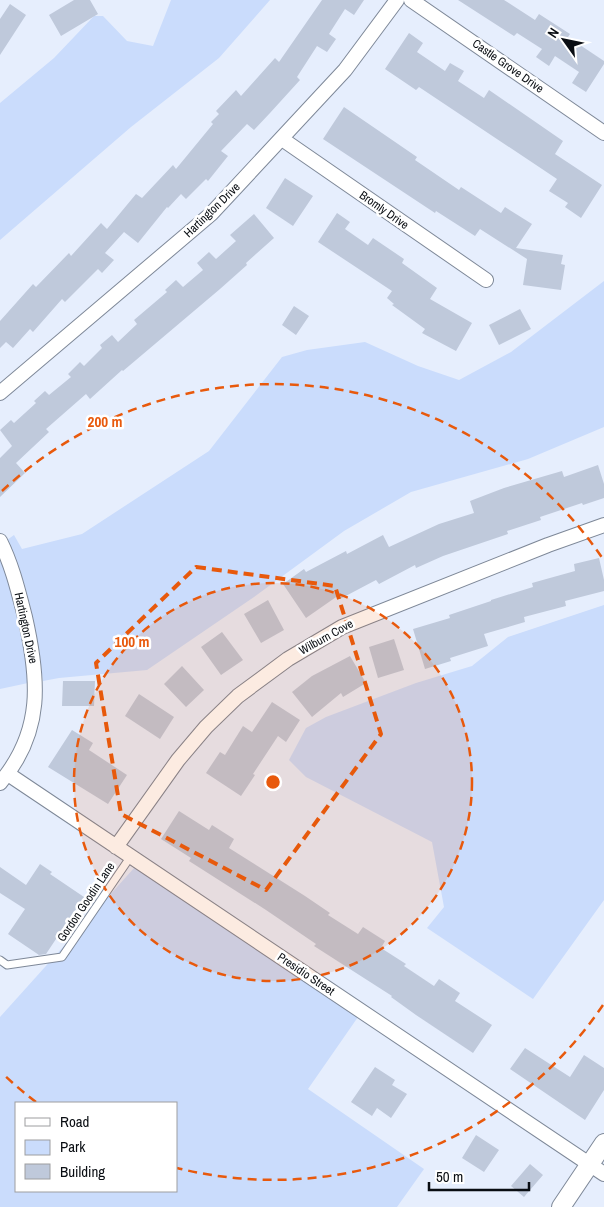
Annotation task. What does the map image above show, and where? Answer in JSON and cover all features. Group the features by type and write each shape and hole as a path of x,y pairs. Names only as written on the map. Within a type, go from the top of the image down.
{"street":[{"name":"Hartington Drive","path":"0,393 211,214 345,70 397,0"},
{"name":"Castle Grove Drive","path":"411,0 604,133"},
{"name":"Bromly Drive","path":"282,139 486,280"},
{"name":"Wilburn Cove","path":"116,847 173,768 206,727 238,696 288,659 342,627 548,545 604,525"},
{"name":"Hartington Drive","path":"0,541 11,563 18,589 33,655 36,680 33,714 28,734 17,762 4,778"},
{"name":"Presidio Street","path":"4,778 131,856 597,1169"},
{"path":"561,1207 597,1169 604,1143"}],"lane":[{"name":"Gordon Goodin Lane","path":"0,960 6,965 62,957 131,856"}],"highlighted area":[{"path":"196,567 335,586 381,734 266,890 121,814 96,663"}],"green space":[{"path":"171,0 270,0 219,58 131,127 0,240 0,103 54,58 94,16 103,16 127,41 153,46"},
{"path":"604,281 604,427 528,459 411,492 344,531 254,597 147,670 43,681 31,609 21,573 7,540 14,535 22,549 82,534 209,451 282,357 307,350 365,342 418,366 459,380 511,352"},
{"path":"0,557 11,589 26,655 28,683 0,689"},
{"path":"604,605 604,900 533,999 427,928 444,907 432,842 306,777 289,760 306,728 326,717 416,683 472,666 508,637"},
{"path":"135,867 358,1017 308,1089 424,1169 397,1207 0,1207 0,1017"}],"building":[{"path":"74,0 90,0 98,14 61,36 49,15"},
{"path":"322,0 364,0 354,15 345,9 329,34 336,39 327,52 317,46 297,77 300,80 254,130 247,124 221,151 228,156 208,181 206,179 186,199 181,194 167,207 138,243 124,232 105,253 114,260 102,273 98,269 65,302 62,299 33,332 30,329 13,348 6,342 0,348 0,321 33,284 36,287 69,253 71,256 101,223 107,229 136,194 142,198 173,165 176,169 213,124 211,122 219,114 216,111 236,90 241,96 275,58 279,62"},
{"path":"458,0 504,0 535,20 539,14 570,34 568,37 604,61 604,64 586,92 572,83 579,72 555,56 549,66 536,57 542,49 517,33 514,36"},
{"path":"10,4 26,15 0,55 0,19"},
{"path":"409,33 423,43 417,52 445,71 450,63 464,71 458,81 484,98 489,90 563,141 555,154 602,185 581,218 565,207 568,203 549,191 557,179 419,87 416,90 385,69"},
{"path":"344,107 417,157 415,160 459,190 461,187 501,213 505,207 532,224 516,248 563,255 561,264 565,265 561,290 523,285 527,259 480,229 475,236 436,211 435,213 323,139"},
{"path":"285,178 313,196 293,226 266,208"},
{"path":"337,213 350,222 345,229 368,245 373,238 404,259 402,263 437,288 430,299 472,323 456,351 422,333 425,329 392,305 394,304 387,298 392,291 318,242"},
{"path":"254,214 274,238 220,289 90,399 86,394 46,429 49,432 16,463 25,473 0,497 0,458 12,446 0,430 11,420 14,423 36,403 34,401 45,391 49,395 71,377 68,374 80,362 84,366 102,348 100,345 112,335 118,342 137,324 134,320 167,292 165,290 176,280 183,287 203,270 197,263 209,252 216,259 236,241 230,235"},
{"path":"294,306 309,316 296,335 282,325"},
{"path":"520,309 531,329 499,345 489,325"},
{"path":"598,465 604,484 604,498 540,517 541,520 507,531 508,534 443,556 416,568 415,565 379,584 376,580 340,599 339,595 306,618 283,584 304,569 306,572 346,551 347,554 383,535 389,547 439,524 474,513 470,501 504,488 562,471 564,477"},
{"path":"599,558 604,580 604,591 565,601 566,606 524,617 525,622 484,634 488,646 450,658 451,661 425,669 413,629 450,618 449,615 533,587 532,583 575,571 574,564"},
{"path":"268,600 284,630 261,643 244,614"},
{"path":"222,632 243,660 221,675 201,647"},
{"path":"394,639 404,670 378,678 369,647"},
{"path":"350,656 366,683 343,697 341,693 312,717 292,692 312,676"},
{"path":"182,666 204,690 186,707 164,684"},
{"path":"63,681 95,681 94,706 62,706"},
{"path":"139,694 174,717 160,739 125,716"},
{"path":"272,702 300,720 286,742 278,736 241,796 206,773 220,752 225,755 243,726 252,732"},
{"path":"72,730 93,743 89,750 127,775 108,804 48,767"},
{"path":"179,811 209,830 212,825 234,839 229,848 305,896 330,913 328,915 358,934 363,927 385,941 381,948 406,964 404,966 434,986 439,979 460,993 455,1001 492,1025 473,1053 416,1015 392,996 314,946 316,944 266,910 189,861 191,858 161,839"},
{"path":"40,864 52,872 50,874 84,897 46,954 39,955 8,934 25,909 0,893 0,867 26,885"},
{"path":"525,1048 570,1077 584,1055 604,1068 604,1090 585,1120 510,1069"},
{"path":"375,1067 395,1080 392,1085 407,1094 391,1118 377,1108 372,1116 351,1102"},
{"path":"476,1135 499,1150 484,1172 462,1158"},
{"path":"530,1164 543,1175 524,1197 511,1186"}]}
